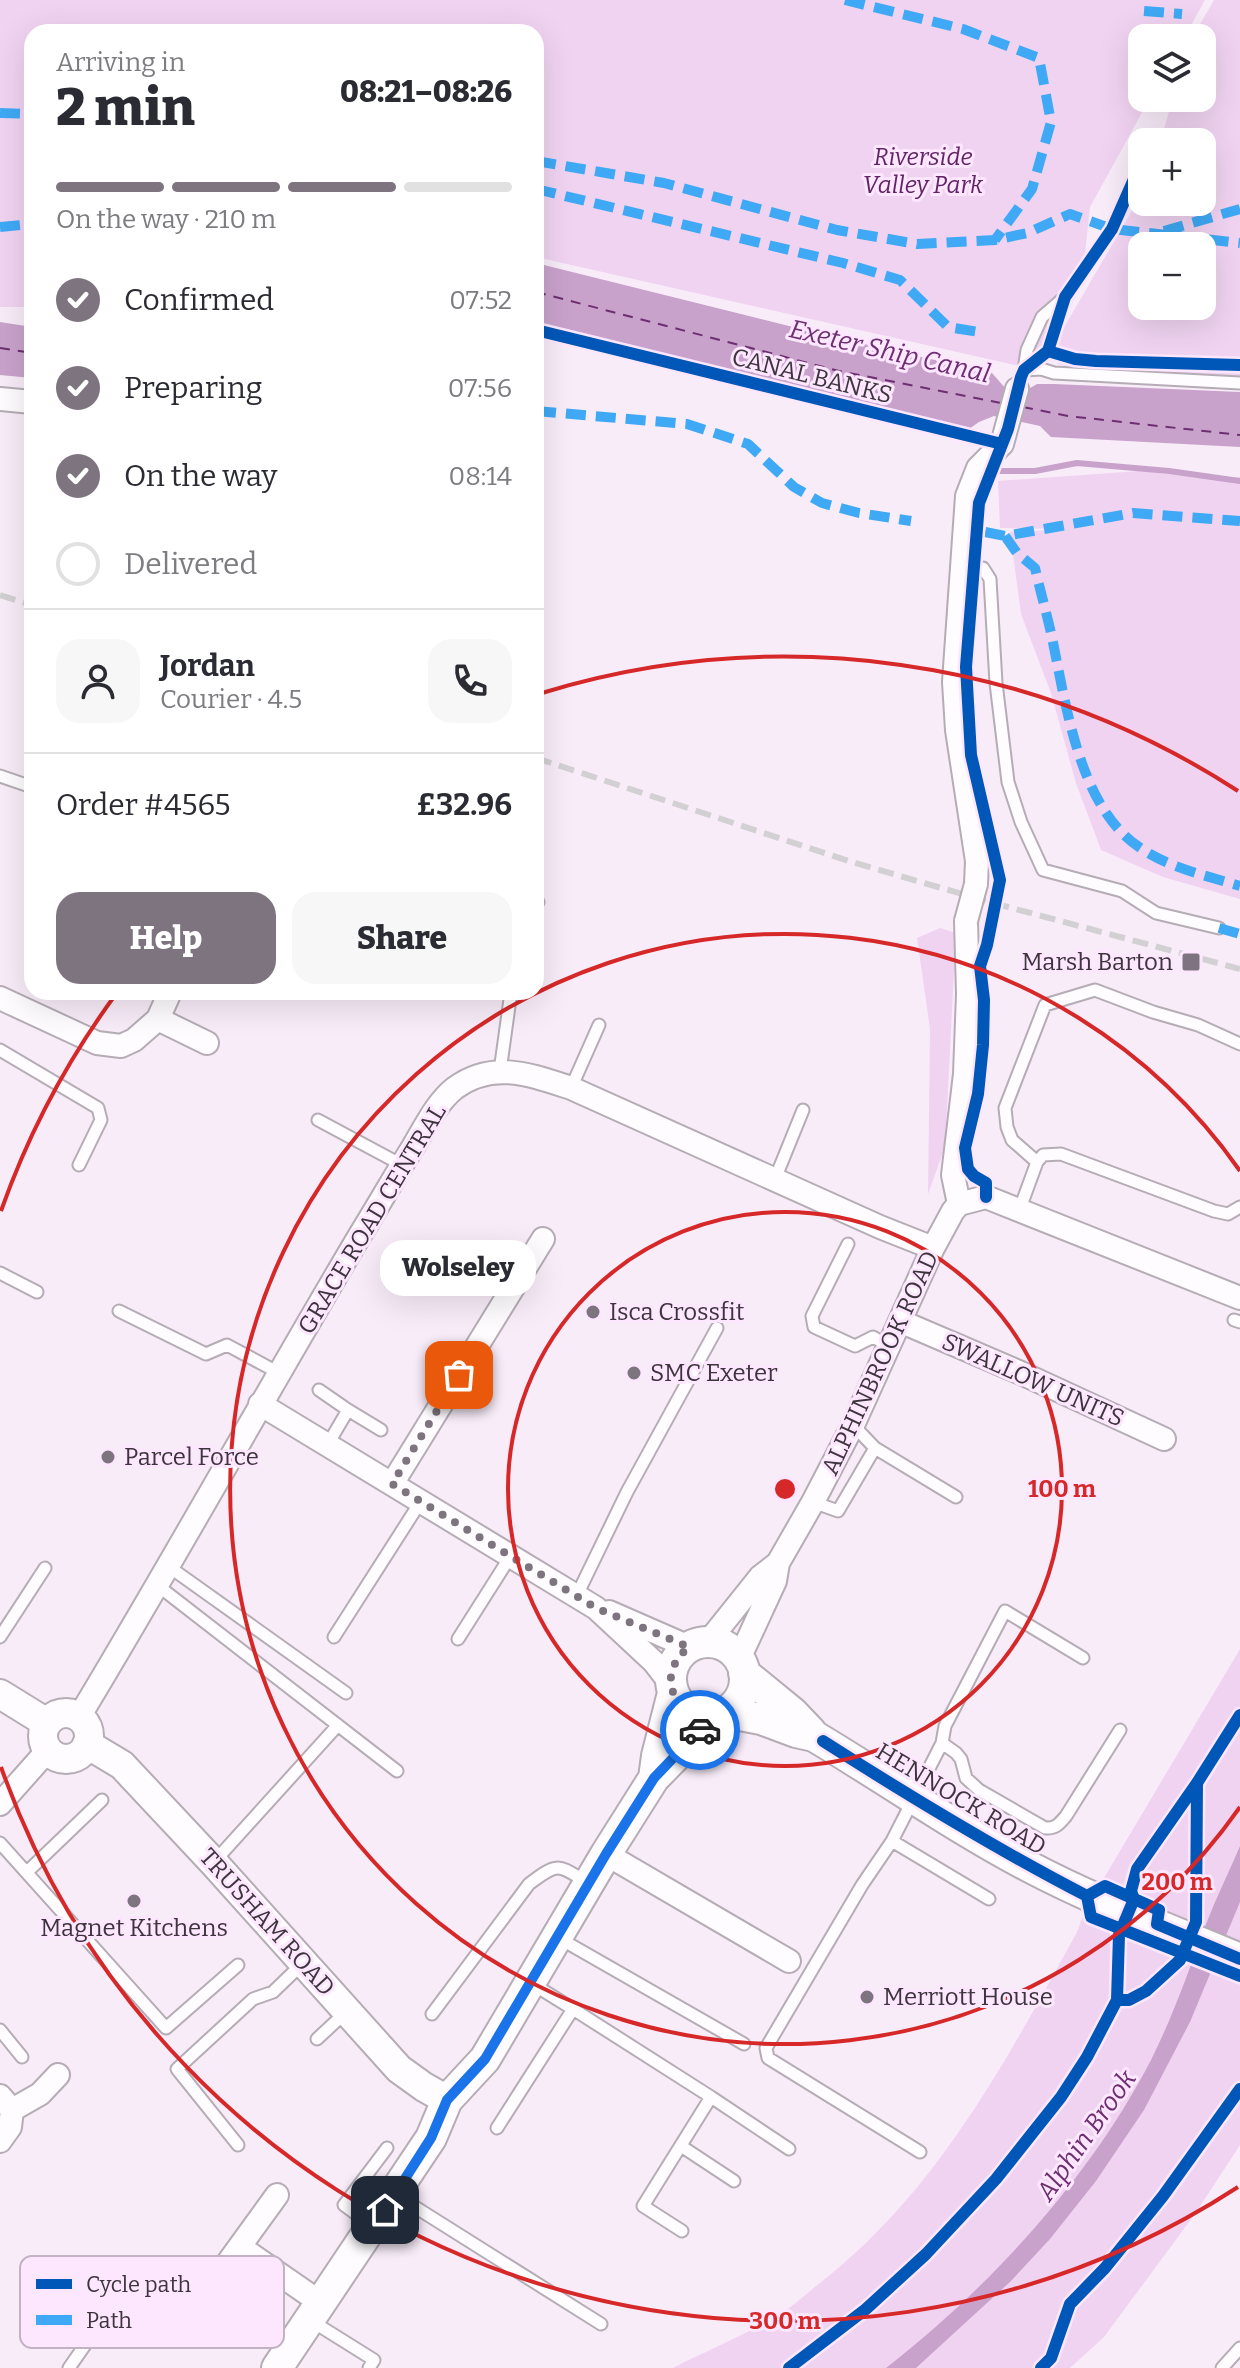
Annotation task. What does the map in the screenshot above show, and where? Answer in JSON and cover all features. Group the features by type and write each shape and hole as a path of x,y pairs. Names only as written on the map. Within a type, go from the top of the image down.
{"main road":[{"path":"277,2368 395,2195 431,2138 447,2100 485,2059 654,1778 738,1700 744,1682 741,1666 726,1647 699,1645 676,1659 654,1778"},
{"name":"HENNOCK ROAD","path":"741,1666 814,1736 913,1799 1024,1864 1087,1896 1240,1959"},
{"path":"672,1689 686,1709 695,1714 720,1714"},
{"name":"HENNOCK ROAD","path":"720,1714 761,1719 814,1736"}],"street":[{"path":"1021,380 1005,437 978,468 967,496 954,682 957,730 977,861 976,884 966,921 968,994 965,1074 953,1175 959,1204 986,1197 1238,1302"},
{"path":"0,399 24,401"},
{"path":"0,998 80,1031 97,1043 121,1046 134,1040 158,1019 166,1000"},
{"path":"158,1019 207,1043"},
{"name":"GRACE ROAD CENTRAL","path":"83,1730 162,1575 260,1404 402,1165 441,1102 455,1088 472,1079 500,1071 535,1076 571,1088 933,1248"},
{"name":"ALPHINBROOK ROAD","path":"741,1666 775,1581 778,1563 853,1425 933,1248 959,1204"},
{"path":"392,1484 543,1239"},
{"name":"SWALLOW UNITS","path":"902,1322 1164,1439"},
{"path":"260,1404 596,1608 654,1662 672,1689"},
{"name":"ALPHINBROOK ROAD","path":"699,1645 760,1577 778,1563"},
{"path":"596,1608 699,1645"},
{"path":"0,1694 48,1737 57,1757 73,1758 80,1754 83,1730 67,1713 59,1714 48,1737 0,1804"},
{"name":"TRUSHAM ROAD","path":"83,1730 122,1765 213,1862 399,2069 447,2100"},
{"path":"606,1854 789,1961"},
{"path":"0,2141 10,2127 6,2103 40,2094 58,2075"},
{"path":"233,2256 277,2195"},
{"path":"240,2247 251,2256"},
{"path":"284,2285 315,2311"}],"lane":[{"path":"1021,380 1027,350 1042,317 1065,297"},
{"path":"1021,380 1041,369 1054,373 1240,383"},
{"path":"962,568 983,568 990,579 996,683 1008,782 1016,810 1043,870 1122,891 1156,913 1219,928"},
{"path":"0,776 24,784"},
{"path":"1037,1162 1012,1140 1005,1108 1045,1005 1095,990 1198,1025 1240,1044"},
{"path":"500,1071 510,1000"},
{"path":"571,1088 599,1025"},
{"path":"0,1050 98,1108 101,1120 79,1165"},
{"path":"775,1179 803,1110"},
{"path":"318,1120 402,1165"},
{"path":"1019,1211 1037,1162 1043,1155 1061,1154 1200,1206 1228,1214 1240,1207"},
{"path":"848,1244 812,1316 812,1323 814,1327 855,1346 873,1337 889,1346"},
{"path":"0,1273 37,1292"},
{"path":"119,1311 206,1354 227,1345 279,1373"},
{"path":"577,1595 627,1492 717,1328"},
{"path":"319,1390 381,1430"},
{"path":"328,1444 348,1410"},
{"path":"853,1425 875,1448 956,1497"},
{"path":"813,1502 838,1511 875,1448"},
{"path":"334,1637 421,1501"},
{"path":"458,1639 510,1557"},
{"path":"0,1637 45,1568"},
{"path":"162,1575 346,1693"},
{"path":"162,1575 338,1725 397,1771"},
{"path":"920,2152 768,2058 766,2048 862,1885 892,1841 942,1743 945,1726 1005,1611 1083,1658"},
{"path":"213,1862 338,1725"},
{"path":"942,1743 961,1759 966,1778 979,1790 1051,1829 1066,1816 1120,1730"},
{"path":"27,1872 102,1800"},
{"path":"892,1841 989,1899"},
{"path":"0,1843 166,2028 238,1965"},
{"path":"432,2014 529,1884 549,1868 560,1867 589,1883"},
{"path":"557,1937 744,2044"},
{"path":"238,2145 177,2069 253,1999 273,1992 304,1963"},
{"path":"530,1982 789,2149"},
{"path":"497,2128 573,2009"},
{"path":"317,2039 347,2011"},
{"path":"0,2030 22,2057"},
{"path":"682,2231 643,2206 711,2097"},
{"path":"681,2146 734,2181"},
{"path":"374,2226 344,2205 387,2148"},
{"path":"395,2195 601,2324"},
{"path":"315,2311 374,2360 369,2368"},
{"path":"69,2368 83,2348"},
{"path":"1222,2368 1240,2348"}],"green space":[{"name":"Riverside Valley Park","path":"0,0 1205,0 1192,24 1128,24 1128,112 1142,112 1133,128 1128,128 1128,138 1090,207 1082,282 1041,371 544,259 544,24 24,24 24,307 0,307"},
{"path":"1214,0 1240,0 1240,379 1087,370 1058,364 1059,336 1129,216 1216,216 1216,128 1164,128 1169,112 1216,112 1216,24 1200,24"},
{"path":"1139,471 1215,479 1240,477 1240,899 1163,877 1101,850 1076,783 1051,693 1021,614 1010,532 1066,529 1000,528 998,481"},
{"path":"940,928 956,933 945,1147 928,1194 930,1029 917,938"},
{"path":"1240,1649 1240,1941 1101,1883"},
{"path":"1083,1916 1240,1981 1240,2145 1195,2214 1104,2337 1070,2368 673,2368 755,2328 791,2306 862,2247 900,2207 934,2166 996,2075 1077,1932"}],"water":[{"name":"Exeter Ship Canal","path":"544,265 992,373 1006,389 1023,392 1037,384 1054,384 1240,392 1240,447 1051,437 1040,426 994,416 969,429 544,324"},
{"path":"0,322 24,326 24,377 0,375"},
{"path":"1240,1846 1240,1902 1190,2022 1144,2110 1096,2181 1050,2239 1011,2281 916,2368 886,2368 1000,2266 1068,2188 1099,2146 1159,2043"}],"waterway":[{"path":"999,471 1035,471 1077,463 1240,481"}],"ferry route":[{"path":"544,294 839,371 1001,403"},
{"path":"0,348 24,352"},
{"path":"1023,407 1068,416 1240,435"}],"railway":[{"path":"0,595 24,602"},
{"path":"544,761 852,862 1240,969"}],"marked path":[{"path":"845,0 963,29 1039,58 1051,122 1032,189 995,240"},
{"path":"1144,11 1182,14"},
{"path":"0,113 24,114"},
{"path":"544,162 664,183 837,230 917,244 995,240 1027,233 1070,214 1112,229 1240,243"},
{"path":"544,191 843,263 900,280 948,327 979,332"},
{"path":"1164,231 1240,209"},
{"path":"0,227 24,225"},
{"path":"544,412 687,424 748,444 794,487 822,503 859,513 911,521"},
{"path":"985,532 1005,536 1133,513 1240,521"},
{"path":"1005,536 1017,553 1035,568 1078,752 1103,808 1120,831 1153,856 1240,886"},
{"path":"1219,928 1240,934"}],"cycle path":[{"path":"986,1197 986,1183 968,1169 965,1148 978,1094 983,1045 984,1000 980,966 1000,880 971,755 966,667 979,503 1008,429 1024,370 1048,351 1065,297 1112,229 1128,193"},
{"name":"CANAL BANKS","path":"544,332 1002,444"},
{"path":"1048,351 1096,361 1240,365"},
{"path":"789,2368 866,2309 926,2254 996,2179 1061,2097 1087,2057 1117,2000 1119,1935 1134,1899 1131,1891 1137,1869 1240,1715"},
{"path":"823,1741 953,1822 1087,1896"},
{"path":"1117,2000 1129,2000 1146,1991 1180,1960 1196,1922 1197,1783"},
{"path":"1087,1896 1105,1886 1159,1910 1157,1924 1240,1959"},
{"path":"1087,1896 1091,1917 1240,1976"},
{"path":"1041,2368 1051,2358 1070,2304 1105,2268 1163,2196 1240,2089"}],"way so far":[{"path":"459,1375 392,1484 596,1608 689,1647 676,1659 671,1684 673,1693 686,1709 695,1714 716,1715 700,1730"}],"place":[{"name":"Marsh Barton","path":"1191,962"},
{"name":"Isca Crossfit","path":"593,1312"},
{"name":"SMC Exeter","path":"634,1373"},
{"name":"Wolseley","path":"459,1375"},
{"name":"Parcel Force","path":"108,1457"},
{"name":"Magnet Kitchens","path":"134,1901"},
{"name":"Merriott House","path":"867,1997"}],"route":[{"path":"385,2210 431,2138 447,2100 485,2059 654,1778 700,1730"}],"water label":[{"name":"Alphin Brook","path":"1086,2135"}]}
